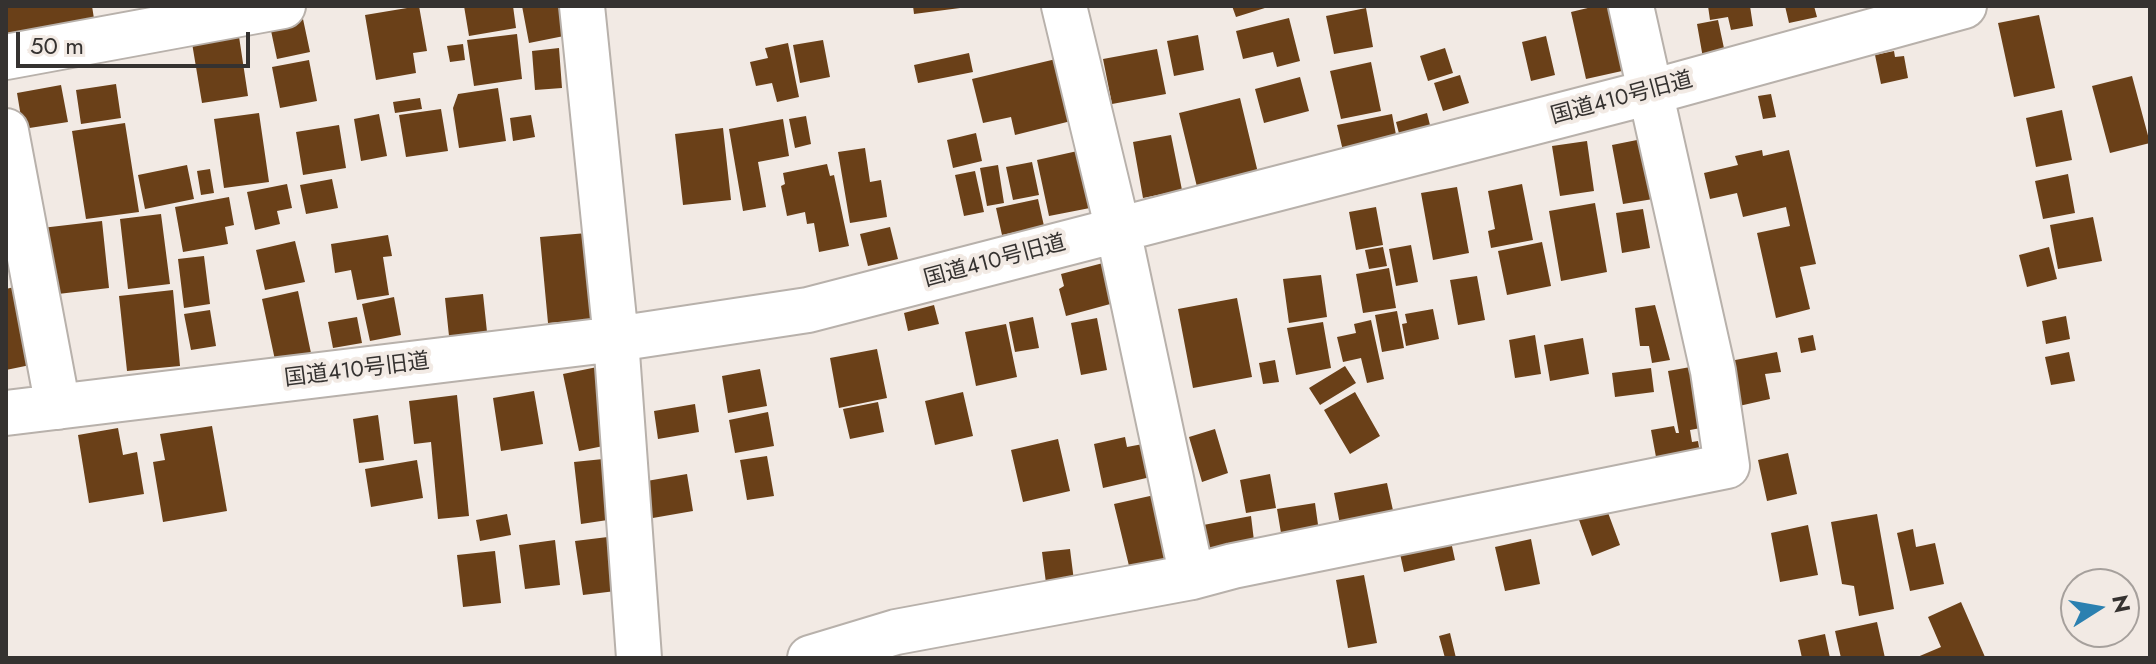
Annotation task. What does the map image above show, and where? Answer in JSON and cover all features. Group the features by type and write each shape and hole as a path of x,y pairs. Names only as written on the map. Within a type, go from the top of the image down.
{"street":[{"path":"6,57 126,20 283,6"},
{"path":"582,6 616,339 639,658"},
{"path":"1064,6 1118,230 1192,577"},
{"path":"810,658 897,645 1192,577 1727,466 1713,371 1631,6"},
{"name":"国道410号旧道","path":"6,413 616,339 808,310 1650,92 1964,6"},
{"path":"6,131 58,407"}],"building":[{"path":"6,6 92,6 95,25 6,40"},
{"path":"419,6 427,51 413,53 416,73 376,80 365,15"},
{"path":"464,6 513,6 516,28 469,36"},
{"path":"522,6 564,6 569,35 529,43"},
{"path":"913,6 960,6 960,8 914,14"},
{"path":"1232,6 1268,6 1268,7 1236,17"},
{"path":"1596,6 1616,6 1631,69 1586,79 1571,12"},
{"path":"1708,6 1750,6 1753,26 1731,30 1728,17 1710,20"},
{"path":"1785,6 1814,6 1817,17 1789,23"},
{"path":"1366,8 1373,47 1334,54 1326,16"},
{"path":"2039,15 2055,88 2014,97 1998,23"},
{"path":"1289,18 1300,61 1277,67 1273,52 1243,59 1236,31"},
{"path":"303,19 310,52 277,59 270,26"},
{"path":"1718,20 1725,53 1703,58 1697,24"},
{"path":"238,30 248,96 202,103 191,37"},
{"path":"517,34 522,79 474,86 467,40"},
{"path":"1198,35 1204,70 1174,76 1167,41"},
{"path":"1546,36 1555,75 1531,81 1522,42"},
{"path":"823,40 830,77 800,83 793,45"},
{"path":"788,43 799,97 777,102 772,83 756,86 750,62 768,58 765,48"},
{"path":"463,44 465,60 450,62 447,46"},
{"path":"559,48 562,88 535,90 532,51"},
{"path":"1445,48 1453,73 1428,81 1420,56"},
{"path":"1157,49 1166,94 1112,104 1103,59"},
{"path":"1894,51 1895,57 1904,56 1908,78 1881,84 1875,55"},
{"path":"969,53 973,72 918,83 914,65"},
{"path":"1056,59 1071,121 1015,135 1011,117 983,123 972,79"},
{"path":"309,60 317,101 280,108 272,67"},
{"path":"1371,62 1381,111 1341,119 1330,71"},
{"path":"1460,75 1469,103 1443,111 1434,83"},
{"path":"2132,76 2150,143 2110,153 2092,86"},
{"path":"1300,77 1309,111 1264,123 1255,89"},
{"path":"116,84 121,118 81,124 76,90"},
{"path":"61,85 68,122 23,129 17,93"},
{"path":"498,88 506,141 459,148 453,108 458,94"},
{"path":"1771,94 1776,117 1763,119 1758,96"},
{"path":"420,98 422,109 395,113 393,102"},
{"path":"1240,98 1259,177 1198,191 1179,113"},
{"path":"441,109 448,151 406,157 399,115"},
{"path":"2062,110 2072,160 2036,167 2026,118"},
{"path":"259,113 269,182 224,188 214,119"},
{"path":"1427,113 1432,133 1401,141 1396,122"},
{"path":"379,114 387,156 361,161 354,119"},
{"path":"1392,114 1397,140 1343,151 1337,125"},
{"path":"531,115 535,137 513,141 510,118"},
{"path":"806,116 811,144 795,148 789,119"},
{"path":"783,119 789,156 758,162 766,207 743,211 729,129"},
{"path":"125,123 139,212 86,219 72,131"},
{"path":"339,125 346,168 303,175 296,132"},
{"path":"723,128 731,200 683,205 675,134"},
{"path":"976,133 982,161 953,168 947,140"},
{"path":"1171,135 1182,190 1143,198 1133,142"},
{"path":"1647,138 1659,198 1623,204 1612,145"},
{"path":"1587,141 1594,191 1560,196 1552,146"},
{"path":"865,148 870,182 881,180 887,217 850,223 838,152"},
{"path":"1082,150 1095,207 1049,216 1037,160"},
{"path":"1762,150 1763,156 1789,150 1816,264 1800,267 1810,309 1776,318 1757,233 1790,226 1786,207 1743,217 1737,193 1710,199 1704,173 1738,165 1735,156"},
{"path":"1032,162 1039,195 1013,200 1006,167"},
{"path":"827,164 830,176 834,175 849,246 819,252 814,223 807,224 805,212 787,216 781,186 785,184 783,173"},
{"path":"187,165 194,199 145,209 138,175"},
{"path":"998,165 1004,203 987,206 980,168"},
{"path":"210,169 214,193 201,195 197,171"},
{"path":"975,171 984,212 964,216 955,175"},
{"path":"2068,174 2075,213 2043,219 2035,181"},
{"path":"332,179 338,208 306,214 300,185"},
{"path":"287,184 292,208 277,211 280,224 255,230 247,192"},
{"path":"1522,184 1533,240 1491,248 1488,231 1495,229 1488,191"},
{"path":"1457,187 1469,253 1433,260 1421,193"},
{"path":"229,197 234,225 225,227 228,244 183,252 175,207"},
{"path":"1038,199 1044,226 1002,235 996,208"},
{"path":"1595,203 1607,272 1561,281 1549,211"},
{"path":"1376,207 1383,245 1356,250 1349,212"},
{"path":"1643,209 1650,248 1622,253 1616,213"},
{"path":"161,214 170,284 128,289 120,219"},
{"path":"2093,217 2102,261 2058,269 2050,225"},
{"path":"102,221 109,288 41,296 33,229"},
{"path":"890,227 898,259 868,266 860,234"},
{"path":"587,233 594,319 548,323 540,237"},
{"path":"388,235 392,256 383,257 389,295 357,300 351,270 335,273 331,244"},
{"path":"295,241 305,282 265,290 256,250"},
{"path":"1542,242 1551,286 1507,295 1498,251"},
{"path":"1411,245 1418,282 1396,286 1389,249"},
{"path":"1383,247 1387,266 1369,269 1365,250"},
{"path":"2049,247 2057,279 2027,287 2019,255"},
{"path":"204,256 210,304 184,308 178,259"},
{"path":"1103,263 1114,303 1066,316 1059,289 1064,286 1061,274"},
{"path":"1389,268 1396,308 1363,313 1356,274"},
{"path":"1321,275 1327,317 1289,323 1283,279"},
{"path":"1477,276 1485,320 1458,325 1450,280"},
{"path":"18,286 35,364 6,370 6,289"},
{"path":"173,290 180,366 127,371 119,296"},
{"path":"298,291 311,353 275,360 262,299"},
{"path":"483,294 487,332 449,336 445,298"},
{"path":"394,297 401,335 370,341 362,304"},
{"path":"1237,298 1252,377 1193,388 1178,309"},
{"path":"934,305 939,324 908,331 904,313"},
{"path":"1655,305 1670,360 1652,363 1649,346 1640,346 1635,308"},
{"path":"1433,309 1439,339 1406,346 1402,324 1407,323 1405,314"},
{"path":"210,310 216,346 191,350 184,314"},
{"path":"1397,311 1404,348 1382,352 1375,315"},
{"path":"2066,316 2070,339 2046,344 2042,321"},
{"path":"357,317 362,343 333,348 328,322"},
{"path":"1033,317 1039,348 1015,352 1009,322"},
{"path":"1097,318 1107,370 1081,375 1071,323"},
{"path":"1371,320 1384,379 1367,383 1361,358 1343,362 1337,337 1356,333 1354,324"},
{"path":"1323,322 1331,368 1296,375 1287,328"},
{"path":"1006,324 1017,377 976,386 965,332"},
{"path":"1535,335 1541,374 1515,378 1509,340"},
{"path":"1813,335 1816,350 1801,353 1798,338"},
{"path":"1583,338 1589,374 1550,381 1544,345"},
{"path":"877,349 887,398 839,408 830,358"},
{"path":"1777,352 1781,372 1765,374 1770,399 1739,406 1730,361"},
{"path":"2069,352 2075,381 2051,385 2045,357"},
{"path":"1275,360 1279,382 1263,384 1259,363"},
{"path":"602,366 618,443 579,451 563,374"},
{"path":"1345,366 1356,383 1320,405 1309,388"},
{"path":"1696,366 1706,427 1690,430 1692,442 1698,441 1700,453 1671,459 1670,454 1656,457 1651,430 1674,426 1676,433 1679,433 1668,371"},
{"path":"1651,368 1654,392 1615,397 1612,373"},
{"path":"760,369 767,406 728,413 722,376"},
{"path":"534,391 543,444 501,451 493,398"},
{"path":"963,392 973,436 935,445 925,401"},
{"path":"1355,392 1380,436 1350,454 1324,410"},
{"path":"457,395 469,516 438,519 431,442 414,444 409,401"},
{"path":"878,402 884,432 850,439 843,409"},
{"path":"695,404 699,432 658,439 654,411"},
{"path":"768,412 774,446 735,453 729,420"},
{"path":"378,415 384,460 359,463 353,419"},
{"path":"212,426 227,511 163,522 153,462 165,460 160,434"},
{"path":"118,428 123,455 137,452 144,494 89,503 78,435"},
{"path":"1215,429 1228,473 1202,482 1189,437"},
{"path":"1125,437 1127,447 1148,443 1155,476 1103,488 1094,444"},
{"path":"1058,439 1070,491 1023,502 1011,450"},
{"path":"1788,453 1797,494 1767,501 1758,460"},
{"path":"767,456 774,496 747,500 740,460"},
{"path":"613,458 621,518 581,524 574,462"},
{"path":"417,460 423,498 371,507 365,469"},
{"path":"687,474 693,511 647,519 641,482"},
{"path":"1270,474 1276,508 1246,513 1240,480"},
{"path":"1387,483 1396,524 1342,535 1334,493"},
{"path":"1159,494 1174,560 1130,570 1114,504"},
{"path":"1315,503 1320,539 1283,545 1277,509"},
{"path":"1607,510 1620,545 1592,556 1579,520"},
{"path":"507,514 511,535 480,541 476,520"},
{"path":"1877,514 1894,609 1859,616 1854,586 1842,584 1831,522"},
{"path":"1251,516 1255,549 1203,557 1198,526"},
{"path":"1808,525 1818,575 1780,582 1771,533"},
{"path":"1913,529 1916,547 1935,543 1944,584 1910,591 1897,533"},
{"path":"616,536 624,590 583,595 575,541"},
{"path":"1450,537 1455,560 1404,572 1399,549"},
{"path":"1531,539 1540,584 1505,591 1495,547"},
{"path":"555,540 560,585 525,589 519,545"},
{"path":"1070,549 1075,589 1047,591 1042,552"},
{"path":"495,551 501,603 463,607 457,555"},
{"path":"1364,575 1377,643 1348,648 1336,580"},
{"path":"1961,602 1985,657 1915,658 1941,647 1928,617"},
{"path":"1877,622 1885,658 1841,658 1835,631"},
{"path":"1450,633 1456,658 1445,658 1439,636"},
{"path":"1825,634 1830,658 1802,658 1798,640"}]}
